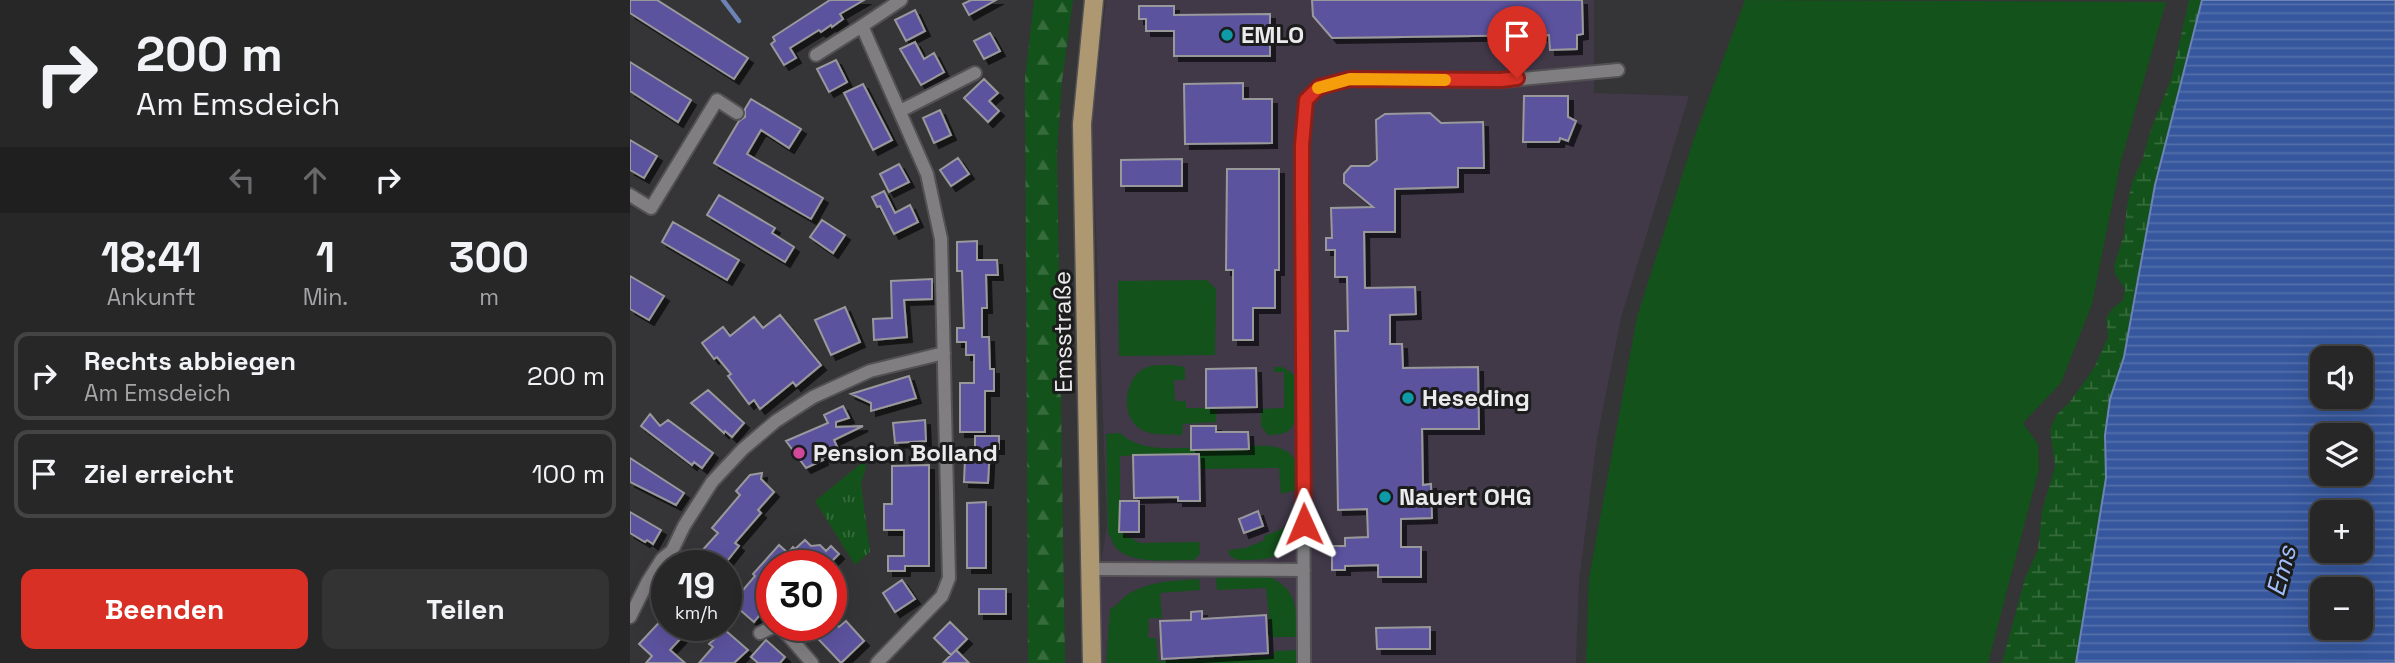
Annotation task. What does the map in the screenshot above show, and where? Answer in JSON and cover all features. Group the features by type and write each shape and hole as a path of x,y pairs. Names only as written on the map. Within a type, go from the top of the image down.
{"main road":[{"name":"Emsstraße","path":"1092,663 1082,124 1094,0"}],"street":[{"path":"816,55 901,0"},
{"path":"862,26 927,174 941,239 944,353 949,578 942,596 877,663"},
{"path":"1304,663 1302,145 1306,100 1319,87 1350,79 1501,80 1618,70"},
{"path":"900,111 975,73"},
{"path":"630,195 651,208 717,100 737,113"},
{"path":"630,617 648,581 662,559 672,551 684,526 712,482 743,449 776,421 813,397 870,371 944,353"},
{"path":"1092,569 1304,570"},
{"path":"792,641 812,663"}],"shaded area":[{"path":"1106,0 1594,0 1594,93 1689,96 1621,318 1597,439 1579,582 1576,663 1093,663 1092,617 1107,525 1092,125"}],"green space":[{"path":"1034,0 1073,0 1062,81 1057,153 1065,663 1028,663 1025,78"},
{"path":"1745,0 2166,2 2121,161 2092,304 2061,383 2023,423 2038,444 2039,469 1988,663 1586,663 1589,578 1637,317 1694,138"},
{"path":"2189,0 2202,0 2182,75 2134,295 2124,357 2110,399 2105,435 2106,478 2076,663 2002,663 2025,578 2038,550 2042,511 2055,466 2050,430 2056,415 2069,403 2094,368 2108,337 2106,318 2123,300 2125,289 2115,274 2114,266 2124,234 2132,182 2171,79"},
{"path":"1207,280 1216,289 1215,355 1119,356 1118,281"},
{"path":"1172,365 1185,367 1185,380 1174,380 1175,401 1186,401 1186,408 1217,408 1216,422 1183,424 1182,435 1153,434 1136,426 1131,418 1127,400 1132,381 1145,368"},
{"path":"1274,367 1283,367 1294,375 1294,423 1287,432 1268,435 1261,426 1261,409 1284,408 1284,372 1274,372"},
{"path":"1120,433 1136,443 1153,447 1192,450 1276,447 1287,451 1296,462 1296,490 1281,494 1279,468 1200,469 1199,463 1177,462 1176,454 1120,456 1120,532 1140,543 1199,542 1200,554 1194,560 1132,557 1116,548 1108,533 1106,434"},
{"path":"864,461 866,467 861,484 870,552 855,565 847,550 815,501"},
{"path":"1292,525 1296,528 1291,544 1274,557 1250,560 1236,559 1229,555 1229,550 1245,548 1265,540 1264,536"},
{"path":"1267,576 1290,593 1295,608 1297,637 1271,637 1266,588 1217,590 1216,578"},
{"path":"1199,579 1200,590 1160,593 1162,618 1149,618 1148,638 1156,638 1158,661 1273,656 1275,651 1298,650 1298,663 1106,663 1110,609 1129,594 1148,585"}],"water":[{"name":"Ems","path":"2202,0 2395,0 2395,663 2076,663 2106,478 2105,435 2110,399 2124,357 2155,185"}],"building":[{"path":"630,0 657,0 748,58 734,79 630,13"},
{"path":"830,0 864,0 840,14 843,19 832,27 831,25 821,32 819,30 790,48 796,58 784,65 771,44 775,41 773,37"},
{"path":"971,0 996,0 969,15 963,4"},
{"path":"1312,0 1582,0 1583,34 1577,35 1577,49 1550,50 1549,35 1332,38 1313,16"},
{"name":"EMLO","path":"1139,6 1174,6 1174,15 1270,14 1270,56 1174,56 1174,31 1146,31 1146,19 1139,19"},
{"path":"915,10 925,31 906,41 895,20"},
{"path":"990,33 1000,51 984,59 974,41"},
{"path":"915,42 924,59 934,53 944,72 921,85 900,49"},
{"path":"836,60 847,82 829,92 817,69"},
{"path":"630,62 691,100 678,122 630,91"},
{"path":"984,79 998,93 989,101 999,111 988,122 964,98"},
{"path":"1243,83 1243,99 1272,99 1272,143 1185,144 1184,84"},
{"path":"863,84 892,140 873,150 844,93"},
{"path":"1524,96 1568,96 1568,117 1576,121 1568,141 1560,138 1559,142 1523,142"},
{"path":"751,99 801,129 789,148 761,130 747,154 823,198 811,219 714,163 739,121 745,117 745,109"},
{"path":"940,110 951,135 934,143 923,118"},
{"path":"1430,113 1441,123 1483,122 1484,168 1458,168 1458,187 1395,189 1395,232 1364,232 1365,288 1415,287 1416,314 1390,315 1390,344 1402,344 1403,368 1478,367 1479,429 1422,429 1423,485 1431,484 1432,518 1401,519 1401,547 1421,547 1421,577 1378,577 1378,565 1345,566 1345,570 1332,570 1332,546 1345,546 1345,538 1368,537 1367,509 1338,510 1335,331 1348,331 1347,277 1335,277 1335,250 1326,250 1326,238 1332,238 1331,208 1373,207 1344,183 1344,174 1351,166 1369,166 1377,160 1376,120 1385,114"},
{"path":"630,140 657,156 644,178 630,170"},
{"path":"958,158 969,174 951,186 940,170"},
{"path":"1182,159 1182,186 1121,186 1121,160"},
{"path":"899,164 909,182 889,192 880,174"},
{"path":"1227,169 1279,169 1279,270 1275,270 1275,308 1253,308 1253,340 1233,340 1233,270 1226,270"},
{"path":"884,191 895,213 910,205 918,222 894,234 880,206 877,207 872,197"},
{"path":"719,195 775,228 772,233 794,247 785,262 707,215"},
{"path":"822,220 845,235 833,253 810,237"},
{"path":"673,222 739,260 727,280 662,242"},
{"path":"977,241 977,260 997,260 998,275 986,275 987,308 982,308 982,337 989,337 994,391 985,391 985,432 960,432 960,383 974,383 974,355 966,355 966,342 957,342 957,328 964,328 962,271 957,271 957,242"},
{"path":"630,276 664,296 649,320 630,309"},
{"path":"932,279 932,299 904,300 907,337 874,340 873,319 892,318 891,281"},
{"path":"845,307 860,342 831,355 815,320"},
{"path":"780,315 821,365 796,386 793,382 760,409 754,400 749,404 728,376 731,374 717,357 714,359 702,343 723,327 730,336 754,317 763,328"},
{"path":"1256,368 1257,407 1206,408 1206,369"},
{"path":"909,376 916,398 871,411 871,403 851,394"},
{"path":"708,390 744,423 732,437 691,403"},
{"path":"843,406 849,418 836,422 836,427 863,426 834,440 839,451 806,468 786,441 828,423 824,415"},
{"path":"650,414 660,426 668,420 713,453 702,468 694,462 692,465 641,426"},
{"path":"925,420 926,441 895,443 893,423"},
{"path":"1191,426 1216,426 1216,432 1248,432 1249,449 1191,450"},
{"path":"975,436 999,436 999,449 990,449 988,483 964,482 965,458 975,458"},
{"path":"1199,454 1200,501 1178,501 1178,497 1134,498 1133,455"},
{"path":"630,458 684,493 676,505 630,482"},
{"path":"929,465 929,566 905,566 905,571 888,571 888,556 904,556 904,530 884,530 884,504 892,504 892,466"},
{"path":"762,473 761,479 774,492 758,510 761,513 735,543 739,546 736,550 703,550 718,533 712,528 740,495 736,491 750,475"},
{"path":"1120,501 1139,501 1139,532 1119,532"},
{"path":"986,502 986,568 967,568 967,503"},
{"path":"1258,511 1263,526 1244,533 1239,519"},
{"path":"630,512 661,530 653,544 630,533"},
{"path":"805,540 811,546 820,545 825,550 790,550 793,547 795,549"},
{"path":"756,571 754,622 742,612 742,591 755,576 753,574"},
{"path":"902,580 915,599 895,612 883,593"},
{"path":"979,589 1006,589 1006,614 979,614"},
{"path":"1202,611 1202,619 1266,615 1268,653 1162,659 1160,621 1191,620 1191,612"},
{"path":"847,622 864,641 841,663 820,641 847,641"},
{"path":"950,622 967,639 951,655 934,638"},
{"path":"1430,627 1430,649 1377,649 1376,628"},
{"path":"651,631 651,641 678,641 670,650 685,663 646,663 652,656 639,644"},
{"path":"712,641 738,641 748,650 734,663 699,663 713,647 709,644"},
{"path":"767,641 785,657 780,663 758,663 751,657"},
{"path":"956,650 969,663 943,663"}],"waterway":[{"path":"723,0 739,21"}],"slow traffic":[{"path":"1318,88 1350,79 1445,80"}],"place":[{"name":"EMLO","path":"1227,35"},
{"name":"Heseding","path":"1408,398"},
{"name":"Pension Bolland","path":"799,453"},
{"name":"Nauert OHG","path":"1385,497"}],"route":[{"path":"1304,524 1301,362 1302,145 1306,100 1319,87 1340,80 1517,78"}]}
